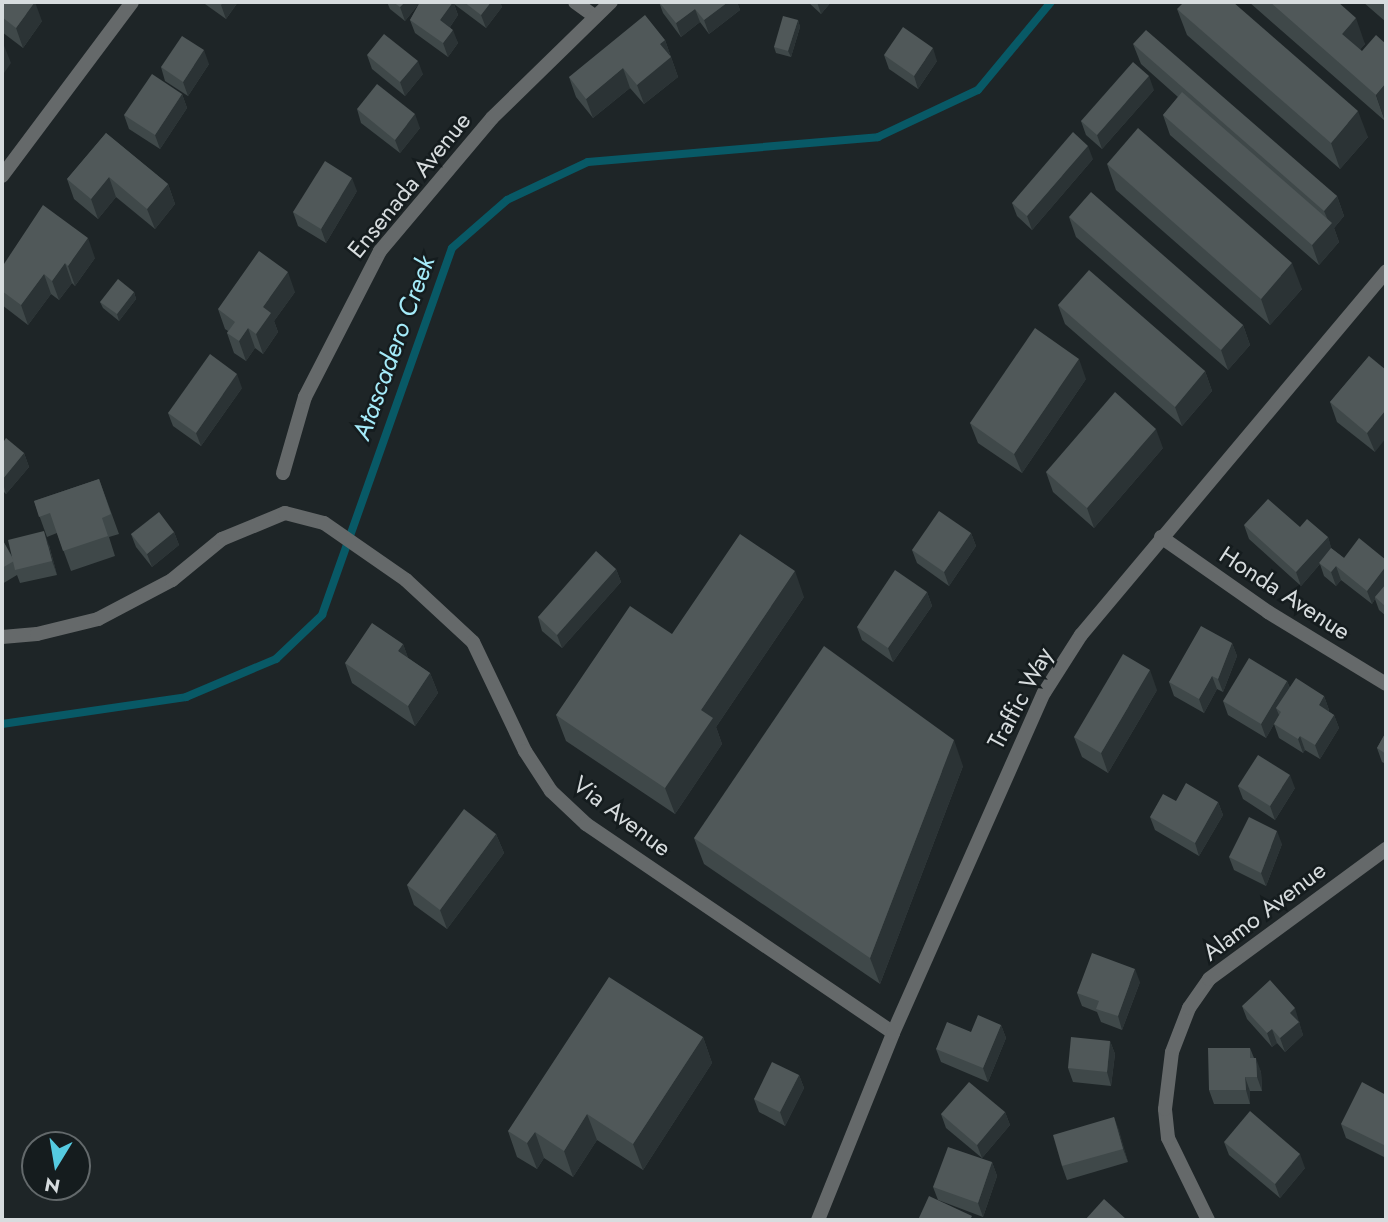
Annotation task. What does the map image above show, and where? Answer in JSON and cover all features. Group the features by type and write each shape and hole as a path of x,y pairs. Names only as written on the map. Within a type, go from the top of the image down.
{"street":[{"path":"2,176 132,2"},
{"path":"575,2 594,16"},
{"name":"Ensenada Avenue","path":"283,473 305,397 380,251 492,118 611,2"},
{"name":"Traffic Way","path":"818,1220 892,1033 1044,693 1081,635 1386,271"},
{"name":"Via Avenue","path":"2,637 37,634 98,619 172,580 222,539 285,513 324,523 406,580 473,642 525,751 551,791 586,824 892,1033"},
{"name":"Honda Avenue","path":"1161,537 1268,612 1386,684"},
{"name":"Alamo Avenue","path":"1208,1220 1168,1138 1165,1109 1172,1052 1189,1008 1209,979 1386,849"}],"building":[{"path":"2,2 35,2 16,28 2,17"},
{"path":"420,2 453,2 440,20 453,30 443,43 410,20"},
{"path":"464,2 491,2 481,15"},
{"path":"659,2 728,2 704,20 695,9 676,23"},
{"path":"1184,2 1233,2 1358,111 1331,143 1177,9"},
{"path":"1270,2 1338,2 1356,18 1342,34 1362,51 1376,35 1386,44 1386,83 1376,95"},
{"path":"645,15 665,40 660,44 671,57 637,85 623,68 586,99 569,77"},
{"path":"783,16 798,20 788,51 774,47"},
{"path":"903,27 933,48 914,76 884,55"},
{"path":"1146,30 1337,196 1324,211 1133,44"},
{"path":"384,34 418,61 400,82 367,55"},
{"path":"182,36 204,50 183,82 161,67"},
{"path":"1133,62 1149,76 1097,135 1081,121"},
{"path":"152,74 182,94 155,135 124,115"},
{"path":"377,84 415,114 395,140 357,109"},
{"path":"1182,92 1332,223 1312,245 1163,115"},
{"path":"1138,128 1292,263 1261,299 1107,164"},
{"path":"1073,132 1088,146 1027,216 1012,203"},
{"path":"106,133 168,184 147,209 109,177 91,199 67,179"},
{"path":"325,161 352,178 321,229 293,212"},
{"path":"1091,192 1243,325 1221,350 1069,217"},
{"path":"43,205 88,238 68,266 65,263 52,281 44,274 21,305 2,291 2,267"},
{"path":"259,251 288,272 263,307 271,313 256,334 248,328 239,341 227,333 235,322 218,309"},
{"path":"1089,270 1205,371 1175,407 1058,305"},
{"path":"118,279 134,292 117,314 100,302"},
{"path":"1035,328 1079,359 1014,454 970,423"},
{"path":"210,354 237,374 196,433 168,413"},
{"path":"1369,356 1386,370 1386,410 1367,433 1330,402"},
{"path":"1115,392 1156,429 1087,508 1046,472"},
{"path":"6,438 24,453 2,480 2,444"},
{"path":"99,479 111,514 102,518 108,536 63,551 50,513 39,517 34,501"},
{"path":"1268,499 1300,527 1307,519 1328,537 1296,572 1244,525"},
{"path":"939,511 971,533 944,572 912,550"},
{"path":"159,512 174,532 147,554 131,534"},
{"path":"44,531 52,561 15,570 8,540"},
{"path":"740,534 795,571 701,710 713,718 665,788 556,715 630,606 672,634"},
{"path":"1359,538 1386,560 1386,566 1367,591 1336,566 1331,572 1319,563 1331,548 1344,558"},
{"path":"2,539 14,561 2,568"},
{"path":"596,551 616,569 557,635 538,617"},
{"path":"895,570 927,592 888,648 857,627"},
{"path":"1386,584 1386,607 1375,597"},
{"path":"372,623 403,644 398,651 430,673 408,706 345,663"},
{"path":"1201,626 1232,643 1218,679 1212,676 1199,699 1169,682"},
{"path":"824,646 954,740 870,958 694,838"},
{"path":"1123,654 1150,670 1101,753 1074,737"},
{"path":"1249,658 1287,681 1261,724 1223,701"},
{"path":"1296,678 1324,696 1319,705 1334,715 1315,745 1300,736 1298,739 1274,724 1281,712 1276,708"},
{"path":"1386,732 1386,754 1377,748"},
{"path":"1258,755 1290,775 1270,806 1238,786"},
{"path":"1186,783 1218,802 1195,843 1150,817 1163,794 1176,801"},
{"path":"464,809 496,834 440,910 407,885"},
{"path":"1249,817 1277,831 1261,873 1229,857"},
{"path":"1092,953 1135,969 1118,1016 1096,1009 1099,1001 1077,993"},
{"path":"609,977 703,1037 633,1144 587,1114 564,1151 535,1132 527,1143 508,1131"},
{"path":"1270,980 1295,1008 1290,1013 1299,1022 1280,1038 1272,1029 1267,1033 1242,1006"},
{"path":"978,1015 1001,1025 983,1068 936,1049 947,1022 971,1032"},
{"path":"1071,1037 1110,1041 1107,1072 1068,1068"},
{"path":"1208,1048 1250,1048 1250,1058 1256,1058 1257,1077 1245,1077 1246,1090 1209,1090"},
{"path":"772,1062 799,1075 780,1112 754,1099"},
{"path":"969,1082 1005,1112 977,1145 941,1114"},
{"path":"1362,1082 1386,1095 1386,1146 1341,1124"},
{"path":"1250,1111 1300,1154 1275,1184 1224,1142"},
{"path":"1114,1117 1123,1149 1062,1166 1053,1135"},
{"path":"948,1147 992,1162 978,1203 933,1187"},
{"path":"929,1196 972,1216 970,1220 918,1220"},
{"path":"1104,1199 1127,1220 1085,1220"}],"waterway":[{"name":"Atascadero Creek","path":"2,724 186,697 276,659 322,615 452,248 507,200 588,162 878,137 978,90 1051,2"}]}
